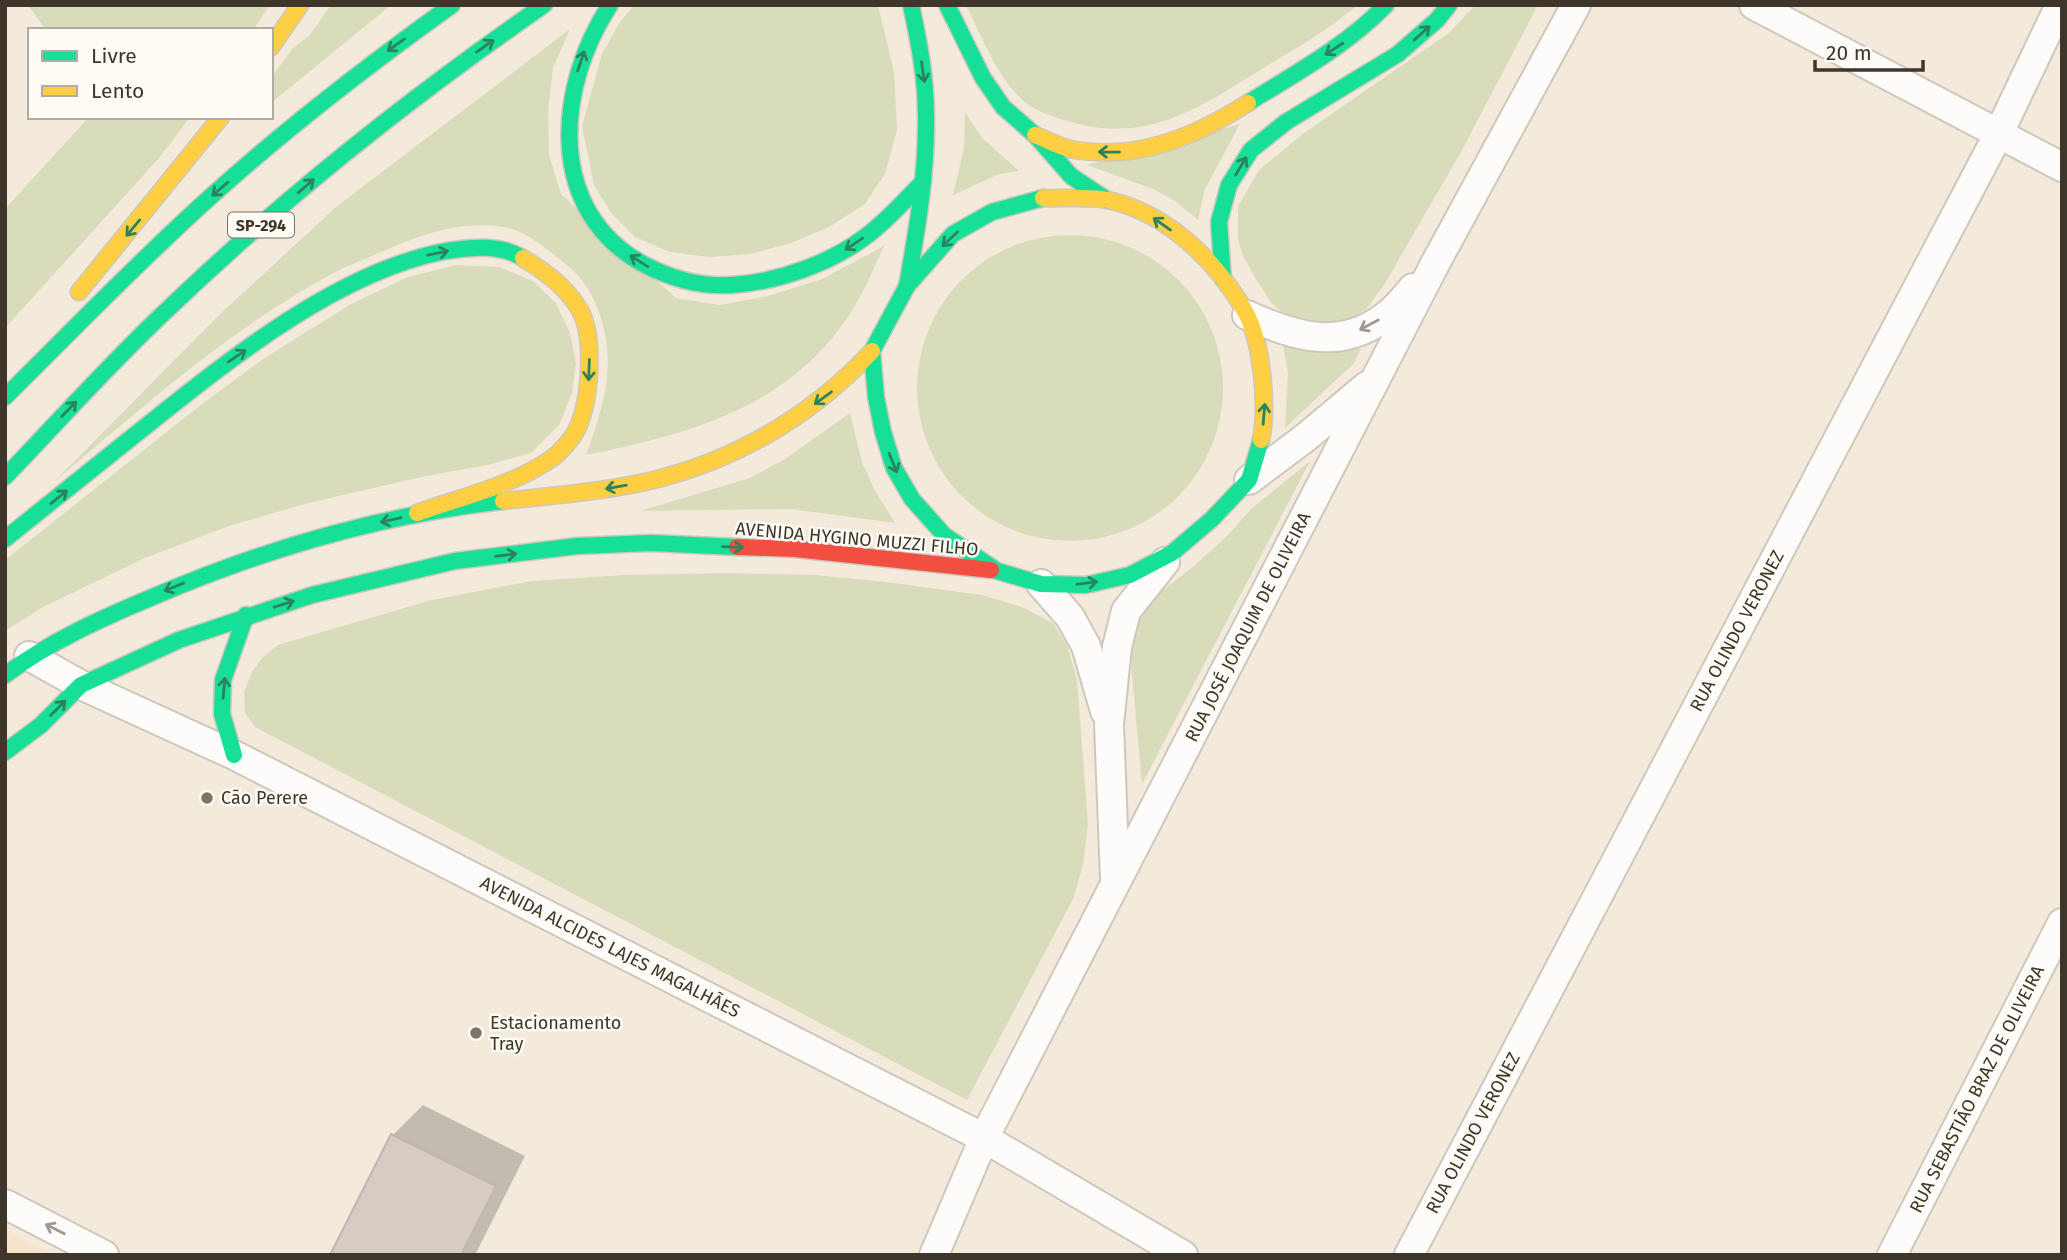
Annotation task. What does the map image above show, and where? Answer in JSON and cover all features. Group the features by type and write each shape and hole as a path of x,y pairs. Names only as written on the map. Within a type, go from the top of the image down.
{"main road":[{"path":"273,44 300,5"},
{"name":"SP-294","path":"5,397 216,192 296,123 373,62 452,5"},
{"name":"SP-294","path":"5,477 167,309 264,222 360,139 457,65 544,5"},
{"path":"610,5 595,27 579,64 570,110 570,158 582,201 588,211 608,239 642,264 679,281 716,285 757,282 844,251 879,227 923,182"},
{"path":"907,286 923,182 926,92 911,5"},
{"path":"872,351 880,421 894,468 912,499 944,536 996,571 1041,584 1086,585 1130,575 1172,553 1212,519 1249,480 1262,437 1265,402 1260,362 1247,316 1223,279 1193,245 1152,216 1107,200 1071,176 1035,135 1003,107 982,78 947,5"},
{"path":"1035,135 1072,150 1114,152 1144,150 1184,138 1216,123 1340,46 1386,5"},
{"path":"1223,279 1219,222 1229,185 1251,150 1286,122 1398,54 1437,20 1449,5"},
{"path":"67,307 219,119"},
{"path":"417,513 619,487 683,471 736,451 789,423 832,392 872,351 907,286 953,234 992,212 1043,198 1107,200"},
{"path":"5,539 223,365 284,324 351,285 422,256 475,246 513,252 554,277 580,309 590,347 588,390 578,429 553,458 522,476 417,513 323,536 254,557 172,588 93,623 29,656 5,675"},
{"path":"5,380 32,348"},
{"name":"AVENIDA HYGINO MUZZI FILHO","path":"5,752 41,725 81,685 179,640 246,615 312,595 455,561 577,546 651,544 795,549 996,571"},
{"path":"234,755 222,714 223,680 246,615"}],"street":[{"name":"RUA JOSÉ JOAQUIM DE OLIVEIRA","path":"934,1255 984,1138 1436,262 1576,5"},
{"path":"1755,5 2062,167"},
{"name":"RUA OLINDO VERONEZ","path":"1409,1255 1998,135 2060,5"},
{"path":"1247,316 1280,330 1315,338 1343,337 1367,328 1391,312 1436,262"},
{"path":"1249,480 1306,438 1377,379"},
{"path":"1115,883 1109,724 1117,647 1126,611 1172,553"},
{"path":"1041,584 1070,617 1086,646 1109,724"},
{"name":"AVENIDA ALCIDES LAJES MAGALHÃES","path":"29,656 81,685 234,755 984,1138 1183,1255"},
{"name":"RUA SEBASTIÃO BRAZ DE OLIVEIRA","path":"1892,1255 2062,923"},
{"path":"5,1204 104,1255"}],"shaded area":[{"path":"5,1230 52,1255 5,1255"}],"green space":[{"path":"28,5 270,5 254,28 45,28"},
{"path":"331,5 391,5 273,101 273,75 293,48 309,36"},
{"path":"634,5 878,5 894,72 897,130 885,174 865,204 829,227 791,243 751,254 710,257 670,252 635,237 611,213 594,185 582,126 602,54 620,22"},
{"path":"966,5 1358,5 1313,38 1202,104 1160,122 1113,129 1060,119 1039,111 1021,98 993,61"},
{"path":"1475,5 1538,5 1461,152 1384,285 1367,308 1348,321 1326,324 1290,318 1272,304 1244,258 1238,240 1238,206 1259,170 1304,133 1449,33"},
{"path":"570,29 553,68 548,111 549,155 561,194 676,298 720,305 768,296 822,279 884,246 856,304 831,339 803,368 773,391 739,410 666,436 586,455 599,417 608,364 603,327 589,291 574,272 539,243 521,233 487,225 456,227 411,240 348,266 291,298 186,372 54,482 217,317 336,207"},
{"path":"965,112 982,138 1019,171 999,174 953,195 964,148"},
{"path":"87,119 188,119 159,158 5,328 5,209"},
{"path":"1240,124 1205,189 1198,220 1175,201 1153,189 1087,165"},
{"path":"1055,235 1085,235 1114,241 1142,253 1167,270 1188,291 1212,329 1223,373 1223,403 1212,447 1197,473 1178,496 1155,515 1129,530 1085,541 1055,541 1026,535 998,523 973,506 952,485 935,460 923,432 917,403 917,373 923,344 935,316 952,291 973,270 998,253 1026,241"},
{"path":"456,265 499,267 533,281 556,303 570,333 576,363 572,393 559,425 531,453 488,465 308,503 229,526 145,558 43,607 5,631 5,560 263,359 351,304 408,277"},
{"path":"1283,344 1322,352 1361,348 1354,363 1285,428 1288,373"},
{"path":"850,413 862,462 874,489 895,523 791,509 640,511 750,478 785,459"},
{"path":"1310,461 1142,784 1130,651 1136,625 1149,601 1194,566 1227,536 1251,509"},
{"path":"625,575 814,575 982,595 1022,607 1053,623 1067,646 1077,679 1088,825 1083,864 1074,897 967,1100 255,727 245,713 244,692 252,672 262,658 278,645 428,601 531,581"}],"building":[{"path":"391,1134 496,1186 461,1255 330,1255"}],"traffic: fast":[{"path":"5,397 155,248 236,174 326,99 452,5"},
{"path":"5,477 147,329 257,227 397,112 544,5"},
{"path":"610,5 592,38 579,73 571,109 570,146 576,181 590,214 613,242 645,265 676,278 709,285 749,283 784,276 851,247 881,224 923,182"},
{"path":"907,286 921,201 926,137 923,74 911,5"},
{"path":"947,5 983,78 1003,107 1035,135 1071,176 1107,200"},
{"path":"1248,103 1337,46 1386,5"},
{"path":"1223,279 1219,222 1229,185 1251,150 1286,122 1398,54 1437,20 1449,5"},
{"path":"1043,198 992,212 953,234 907,286 872,351 876,397 894,468 912,499 945,536 997,571 1041,584 1086,585 1130,575 1172,553 1212,519 1249,480 1261,440"},
{"path":"5,539 233,358 316,303 402,263 446,251 495,249 505,250 523,258"},
{"path":"5,675 40,651 96,622 240,563 369,525 503,501"},
{"path":"5,752 41,725 81,685 179,640 312,595 455,561 577,546 651,543 737,547"},
{"path":"234,755 222,714 223,680 246,615"}],"traffic: slow":[{"path":"273,44 300,5"},
{"path":"1035,135 1075,150 1121,152 1144,149 1208,126 1248,103"},
{"path":"79,292 219,119"},
{"path":"1043,198 1100,199 1130,206 1170,228 1205,258 1234,294 1252,326 1260,358 1264,393 1261,440"},
{"path":"417,513 520,477 558,453 578,427 586,400 589,367 584,319 573,299 546,274 523,258"},
{"path":"503,501 645,482 709,462 769,434 797,416 848,375 872,351"}],"traffic: jam":[{"path":"737,547 795,549 991,570"}],"place":[{"name":"Cão Perere","path":"207,798"},
{"name":"Estacionamento Tray","path":"476,1033"}]}
